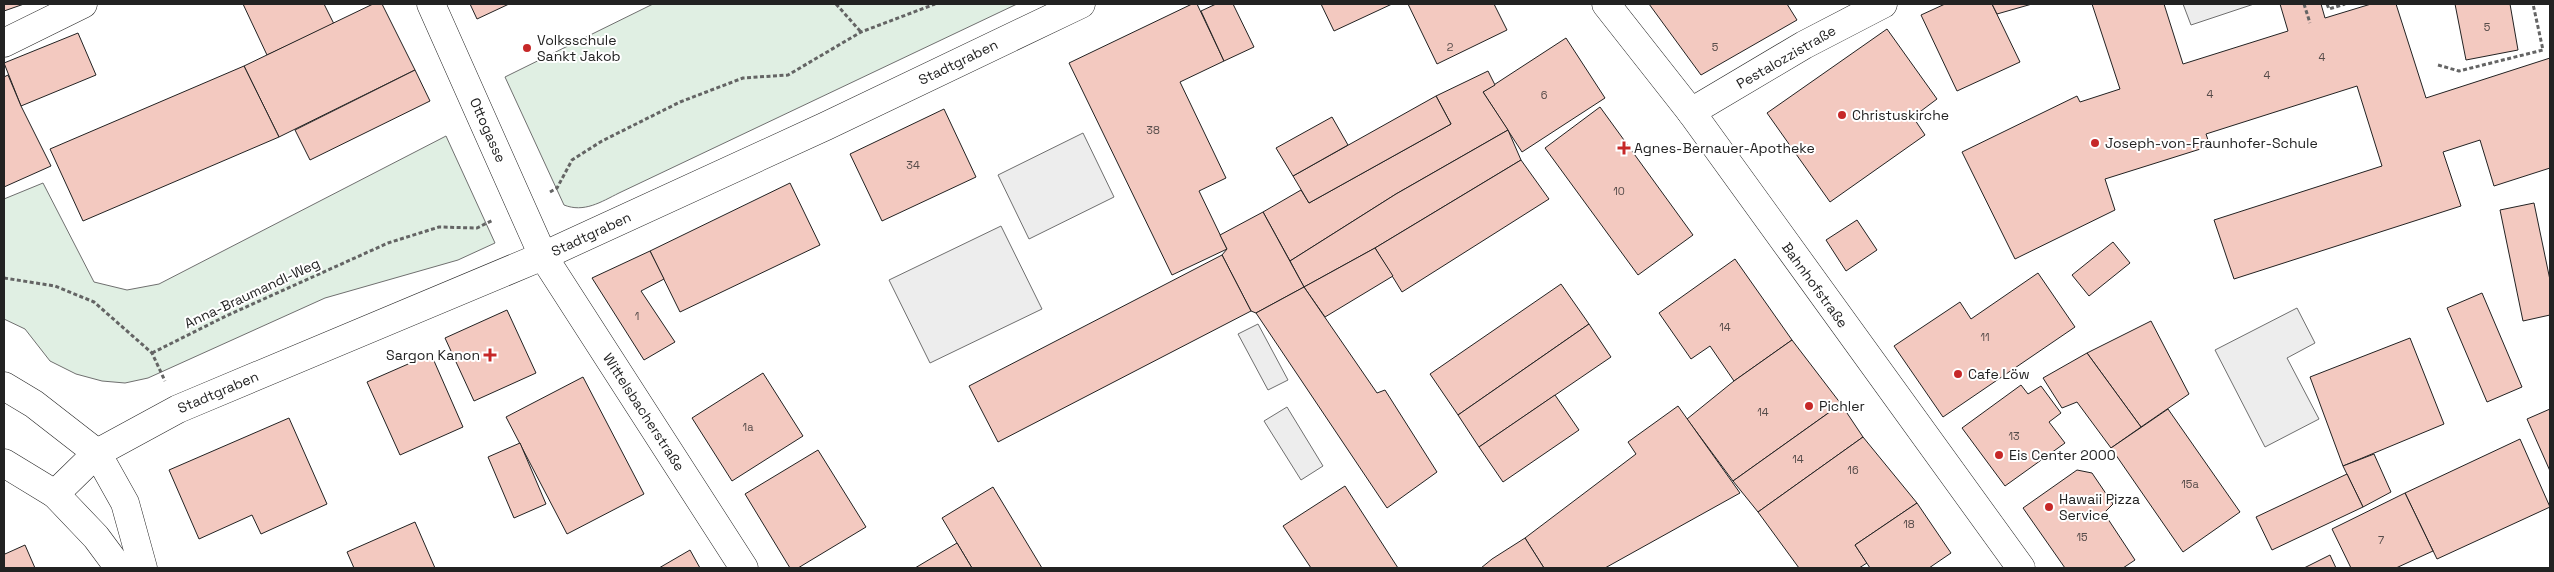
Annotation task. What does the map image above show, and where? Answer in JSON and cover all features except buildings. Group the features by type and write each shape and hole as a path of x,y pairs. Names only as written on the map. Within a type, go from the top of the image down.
{"street":[{"path":"4,43 83,4"},
{"name":"Ottogasse","path":"431,4 544,256"},
{"name":"Stadtgraben","path":"55,494 97,453 178,409 544,256 826,126 1081,4"},
{"name":"Bahnhofstraße","path":"1606,4 1691,112 2021,568"},
{"name":"Pestalozzistraße","path":"1691,112 1804,45 1883,4"},
{"name":"Wittelsbacherstraße","path":"544,256 744,568"},
{"path":"4,386 34,404 97,453 125,503 143,568"},
{"path":"4,463 55,494 96,537 119,568"}],"path":[{"path":"836,4 861,32"},
{"path":"522,205 557,188 572,160 619,133 680,102 743,78 788,75 861,32 935,4"},
{"path":"2304,4 2310,23"},
{"path":"2327,4 2329,9 2345,4"},
{"path":"2438,65 2459,71 2544,50 2533,4"},
{"name":"Anna-Braumandl-Weg","path":"4,278 55,286 94,302 152,353 226,316 388,243 439,227 477,228 522,205"}],"green space":[{"path":"653,4 1017,4 599,203 578,208 564,205 505,77"},
{"path":"446,136 495,243 458,260 325,298 148,378 125,383 102,381 76,374 50,361 25,329 4,319 4,199 43,183 94,282 127,290 159,284"}],"shaded area":[{"path":"2183,4 2254,4 2191,25"},
{"path":"1083,133 1114,197 1029,239 998,175"},
{"path":"1001,226 1042,309 930,363 889,280"},
{"path":"2297,308 2315,343 2287,358 2319,419 2265,447 2215,350"},
{"path":"1258,324 1288,380 1268,390 1238,334"},
{"path":"1287,407 1323,466 1301,480 1264,421"}],"place":[{"name":"Volksschule Sankt Jakob","path":"527,48"},
{"name":"Christuskirche","path":"1842,115"},
{"name":"Joseph-von-Fraunhofer-Schule","path":"2095,143"},
{"name":"Agnes-Bernauer-Apotheke","path":"1624,148"},
{"name":"Sargon Kanon","path":"490,355"},
{"name":"Cafe Löw","path":"1958,374"},
{"name":"Pichler","path":"1809,406"},
{"name":"Eis Center 2000","path":"1999,455"},
{"name":"Hawaii Pizza Service","path":"2049,507"}]}
